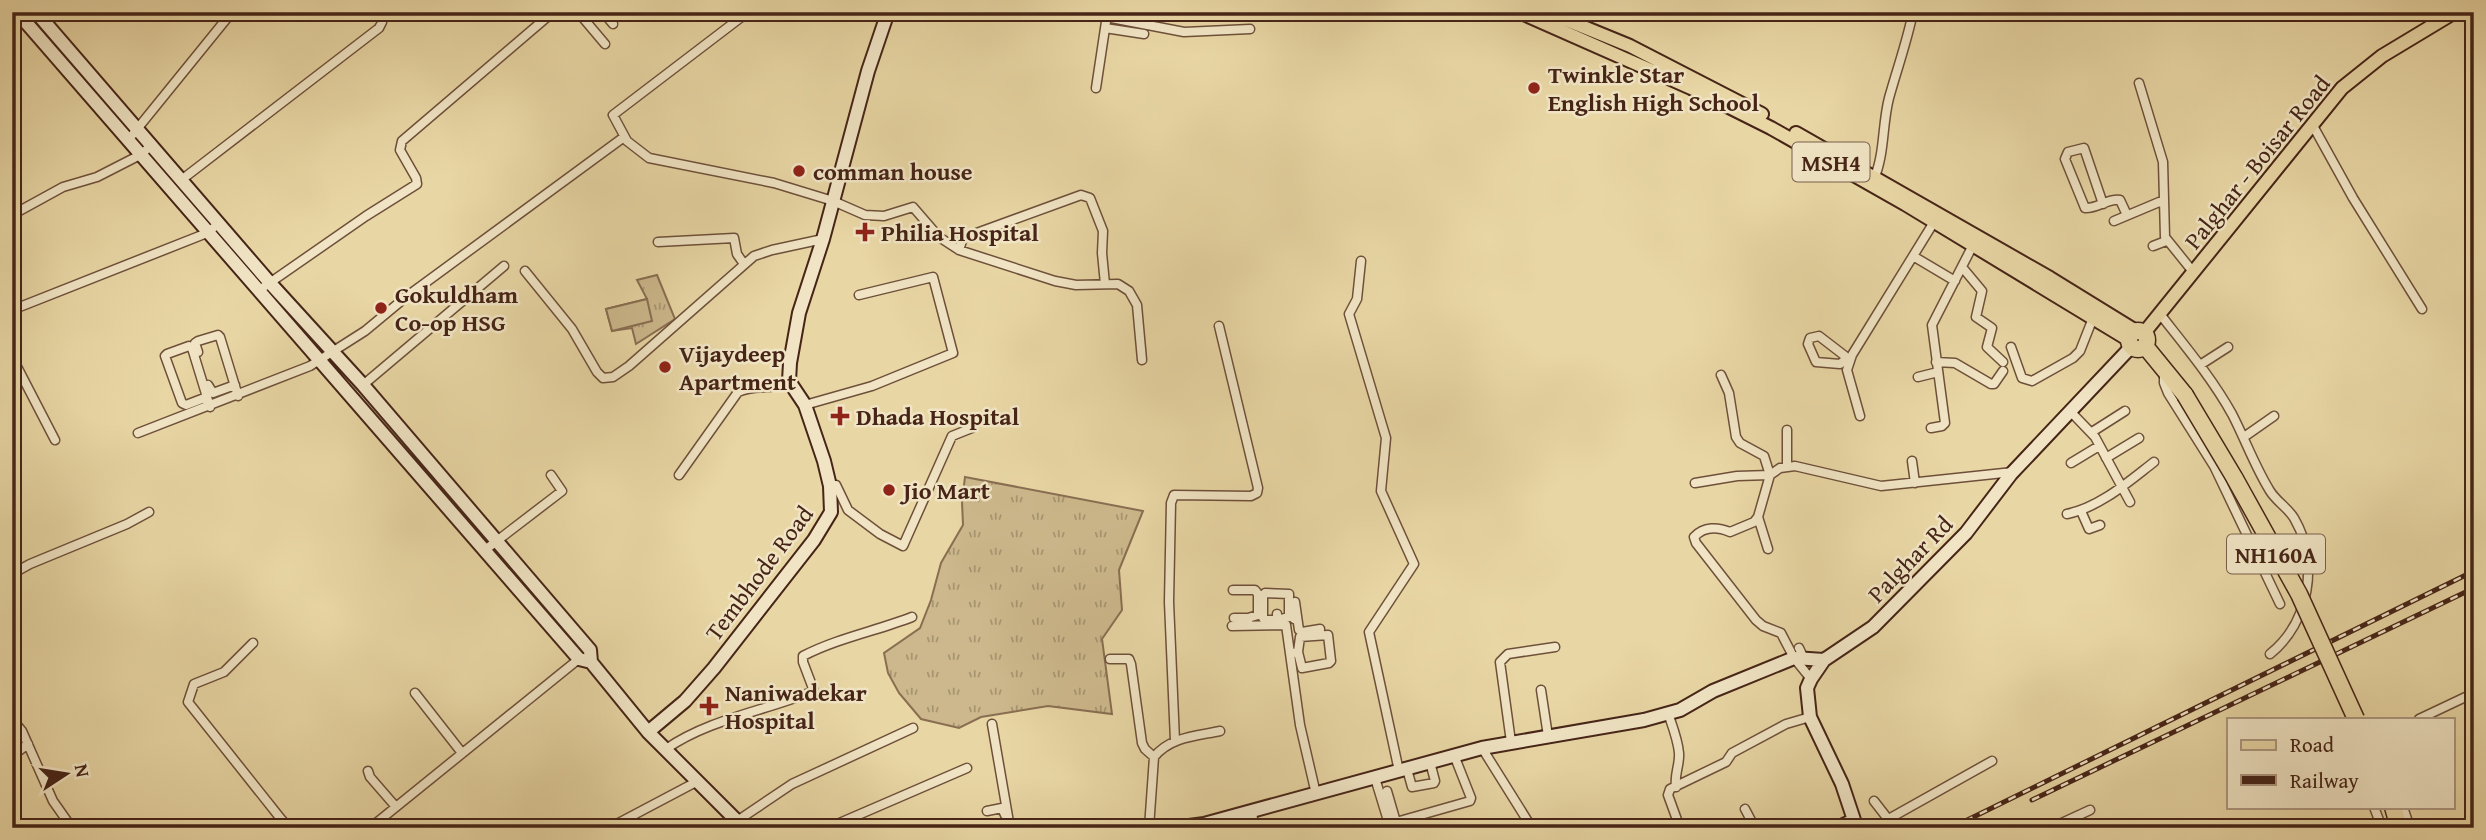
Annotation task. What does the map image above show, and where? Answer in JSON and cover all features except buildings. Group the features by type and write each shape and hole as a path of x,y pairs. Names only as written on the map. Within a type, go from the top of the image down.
{"highway":[{"name":"NH160A","path":"2137,339 2185,395 2234,477 2298,594 2356,718"},
{"path":"2393,808 2399,828"}],"main road":[{"path":"36,12 134,134 170,190 485,550 587,657"},
{"path":"789,381 799,313 823,239 868,71 888,12"},
{"name":"MSH4","path":"1519,12 1570,28 1873,181 2050,278 2137,339"},
{"name":"MSH4","path":"1548,12 1570,28"},
{"name":"Palghar - Boisar Road","path":"2137,339 2193,274 2342,88 2382,56 2455,12"},
{"path":"22,14 134,134"},
{"path":"146,150 180,180 363,385 497,541 648,732 740,824"},
{"name":"MSH4","path":"1873,181 1934,222 2093,317 2137,339"},
{"name":"Palghar Rd","path":"1811,679 1824,660 1873,627 1966,533 2013,472 2137,339"},
{"name":"Tembhode Road","path":"648,732 685,701 714,668 814,540 831,512 830,486 824,461 805,405 789,381"},
{"path":"405,457 416,447"},
{"path":"446,505 457,495"},
{"path":"1174,828 1204,824 1482,748 1644,720 1680,710 1713,691 1799,655 1824,660"},
{"path":"1811,679 1807,688 1811,717 1842,784 1854,820 1837,828"}],"street":[{"path":"134,134 232,12"},
{"path":"170,190 379,28 382,22 376,12"},
{"path":"258,291 417,184 400,150 402,141 553,12"},
{"path":"578,12 605,44"},
{"path":"603,12 613,24"},
{"path":"748,12 613,115 627,141 649,158 774,183 833,201 864,215 884,216 913,207 939,237 959,250 1055,281 1076,285 1118,284 1129,291 1137,305 1142,360"},
{"path":"1143,24 1145,12"},
{"path":"1873,181 1882,161 1889,98 1907,42 1913,12"},
{"path":"1096,88 1107,15 1184,32 1250,29"},
{"path":"1105,28 1144,34"},
{"path":"2139,83 2162,162 2166,241 2193,274"},
{"path":"2312,124 2353,198 2422,309"},
{"path":"209,402 192,348 189,346 167,354 165,356 182,403 186,405 209,402 238,396 319,360 365,331 406,297 624,136"},
{"path":"2103,204 2084,148 2068,152 2065,159 2085,208 2103,204 2116,198 2120,200 2127,215"},
{"path":"12,215 63,187 97,177 146,150"},
{"path":"959,250 963,237 1082,195 1090,198 1103,231 1105,284"},
{"path":"2114,221 2164,200"},
{"path":"1846,363 1934,222"},
{"path":"12,310 207,233 218,224"},
{"path":"659,242 734,238 737,254 744,264"},
{"path":"525,271 572,329 603,378 613,377 723,286 754,256 823,239"},
{"path":"2153,246 2166,241"},
{"path":"1930,428 1945,423 1932,325 1973,245"},
{"path":"1913,256 1955,281"},
{"path":"1361,261 1357,299 1349,314 1386,438 1381,491 1414,564 1370,632 1403,770 1412,787 1434,783 1430,762"},
{"path":"363,385 504,266"},
{"path":"1919,377 1937,367 1955,363 1994,384 2003,366 1987,347 1992,328 1976,317 1982,291 1962,267"},
{"path":"805,405 872,386 953,353 933,277 859,295"},
{"path":"2160,314 2200,365 2225,403 2270,491 2295,520 2309,558 2308,593 2284,643 2270,654"},
{"path":"2011,347 2022,378 2032,381 2073,358 2080,351 2093,317"},
{"path":"1175,741 1169,602 1171,503 1174,495 1251,496 1257,494 1258,488 1219,326"},
{"path":"235,386 213,393 210,391 195,343 218,335 220,337 235,386 238,396"},
{"path":"1846,363 1816,362 1808,344 1810,338 1819,336 1845,356 1860,416"},
{"path":"2200,365 2228,347"},
{"path":"12,357 55,440"},
{"path":"2165,371 2164,383 2168,393 2214,466 2280,604"},
{"path":"1721,375 1729,393 1737,437 1740,443 1764,456 1770,475 1758,517 1754,522 1738,531 1716,528 1704,530 1694,537 1756,620 1781,633 1799,655 1811,679"},
{"path":"679,475 738,392 749,387 776,388 789,381"},
{"path":"138,433 209,402"},
{"path":"2070,411 2091,432 2130,502"},
{"path":"2091,432 2125,411"},
{"path":"2244,437 2274,416"},
{"path":"830,486 836,485 848,510 880,534 903,545 952,436 972,428"},
{"path":"1787,430 1787,467"},
{"path":"2106,458 2139,438"},
{"path":"2071,463 2099,446"},
{"path":"1912,461 1915,483"},
{"path":"2067,514 2081,511 2122,487 2154,463"},
{"path":"1695,483 1770,475 1787,467 1807,468 1881,486 2013,472"},
{"path":"485,550 562,491 551,475"},
{"path":"2081,511 2089,529 2100,525"},
{"path":"12,574 149,512"},
{"path":"1758,517 1768,549"},
{"path":"1233,590 1255,590 1258,594 1258,615 1248,622"},
{"path":"1265,593 1289,594 1289,617 1279,621 1263,618 1265,593"},
{"path":"1295,602 1299,630 1302,632 1320,629"},
{"path":"1233,622 1279,621 1297,616"},
{"path":"666,749 683,737 709,726 785,703 814,691 803,656 856,634 891,626 912,617"},
{"path":"1279,621 1294,653 1302,668 1329,663 1328,635 1300,637 1294,653 1300,725 1316,794"},
{"path":"253,643 225,672 194,684 188,702 289,828"},
{"path":"1511,742 1500,662 1508,654 1555,647"},
{"path":"370,828 587,657"},
{"path":"1110,659 1129,659 1142,743 1145,750 1154,757"},
{"path":"1541,690 1548,736"},
{"path":"415,693 462,753"},
{"path":"2421,718 2474,694"},
{"path":"1668,713 1679,756 1674,776 1676,787"},
{"path":"1680,828 1668,795 1670,789 1726,762 1732,753 1786,724 1811,717"},
{"path":"12,719 22,731 53,801 72,828"},
{"path":"992,724 1009,828"},
{"path":"740,824 792,784 913,728"},
{"path":"1149,828 1154,757 1161,749 1175,741 1220,731"},
{"path":"12,755 28,744"},
{"path":"1482,748 1532,828"},
{"path":"1391,825 1470,801 1454,755"},
{"path":"1854,820 1872,827 1992,761"},
{"path":"828,828 967,768"},
{"path":"368,771 370,777 396,807"},
{"path":"1375,778 1391,825"},
{"path":"609,828 698,781"},
{"path":"1387,791 1391,825"},
{"path":"1874,801 1888,819"},
{"path":"2374,808 2382,828"},
{"path":"2403,808 2410,828"},
{"path":"1745,809 1755,828"},
{"path":"987,811 1004,810 1009,828"},
{"path":"1252,810 1254,828"},
{"path":"2051,828 2090,810"},
{"path":"2073,818 2077,828"},
{"path":"271,828 281,819"}],"green space":[{"path":"657,275 675,319 636,344 632,328 612,331 606,309 647,299 637,280"},
{"path":"647,299 652,321 612,331 606,309"},
{"path":"965,477 1143,511 1119,570 1122,610 1102,639 1112,714 1048,706 981,717 959,728 921,719 899,693 888,673 884,653 920,628 941,563 963,525"}],"railway":[{"path":"1951,828 2474,571"},
{"path":"2032,800 2474,588"}],"place":[{"name":"Twinkle Star English High School","path":"1534,88"},
{"name":"comman house","path":"799,171"},
{"name":"Philia Hospital","path":"865,232"},
{"name":"Gokuldham Co-op HSG","path":"381,308"},
{"name":"Vijaydeep Apartment","path":"665,367"},
{"name":"Dhada Hospital","path":"840,416"},
{"name":"Jio Mart","path":"889,490"},
{"name":"Naniwadekar Hospital","path":"709,706"}]}
